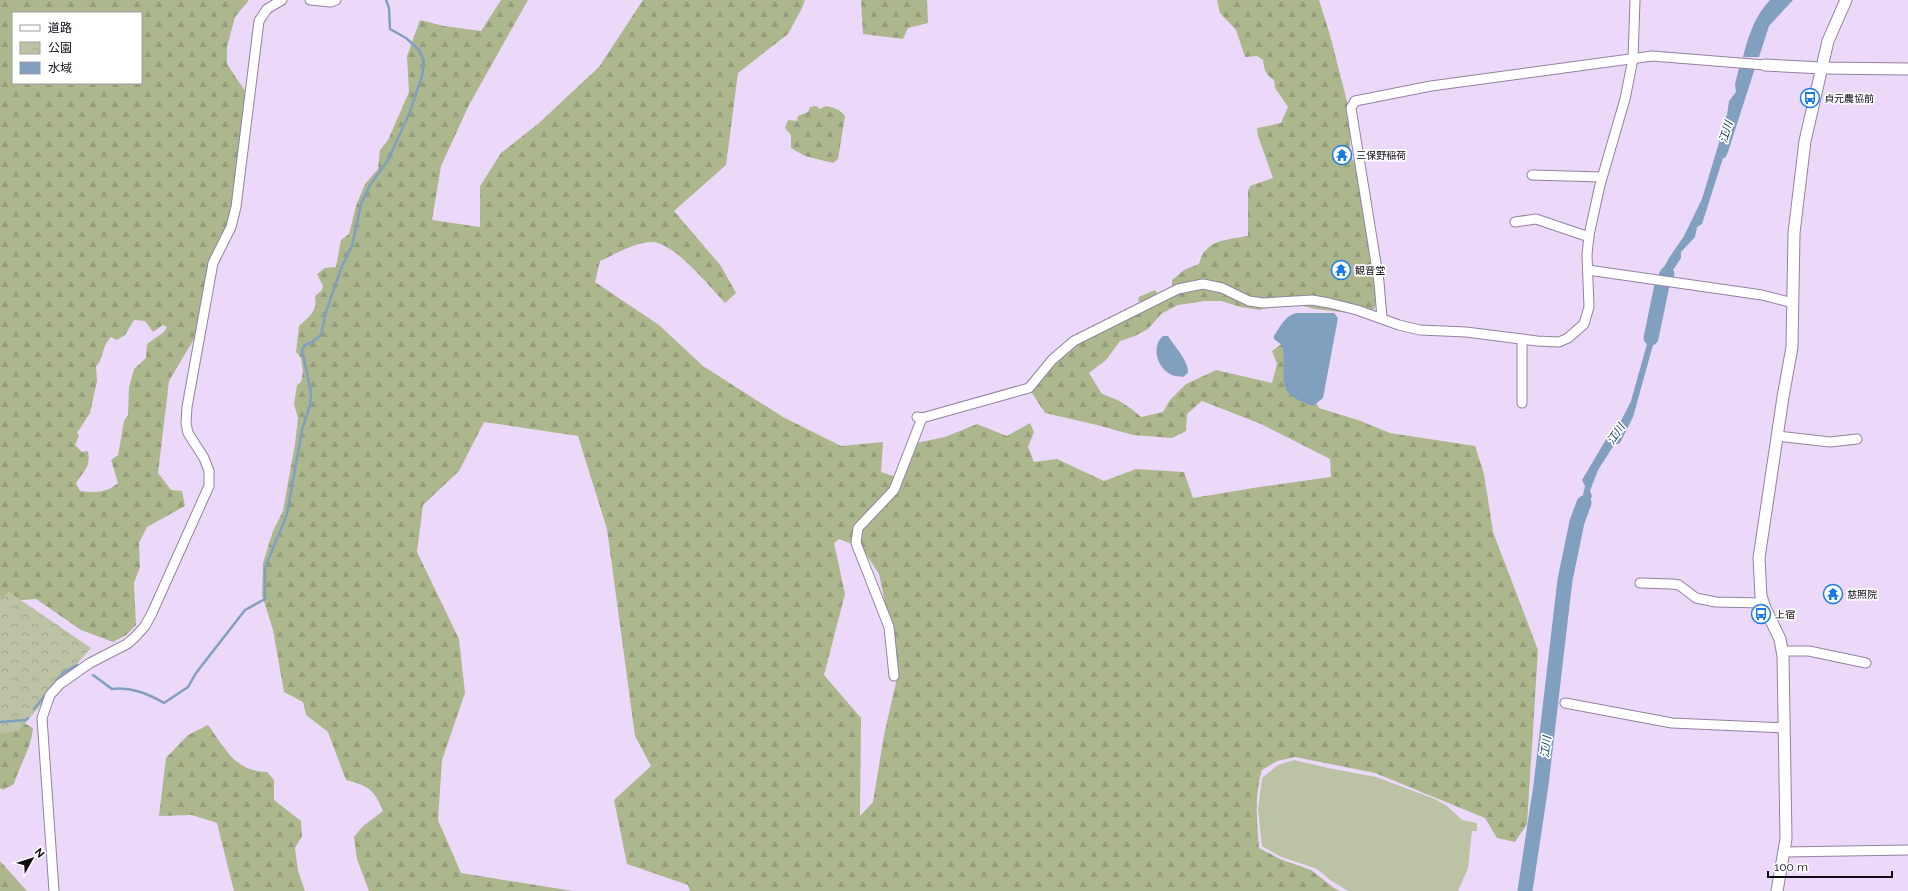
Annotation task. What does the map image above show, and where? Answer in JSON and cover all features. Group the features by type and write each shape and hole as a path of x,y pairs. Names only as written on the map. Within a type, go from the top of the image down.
{"street":[{"path":"54,891 42,718 50,695 60,684 90,663 127,644 136,637 145,626 181,551 209,486 209,471 204,458 188,433 186,423 187,407 213,263 231,227 236,207 259,21 267,9 282,0"},
{"path":"310,0 331,2 336,0"},
{"path":"894,676 889,628 856,543 858,528 894,490 919,417 1029,388 1052,360 1074,341 1178,289 1192,285 1212,285 1249,301 1263,303 1312,300 1329,303 1382,318 1399,326 1420,330 1466,332 1559,342 1568,338 1584,324 1589,307 1589,237 1602,177 1625,100 1633,59 1634,0"},
{"path":"1777,891 1786,839 1782,651 1780,639 1763,603 1759,580 1759,558 1792,347 1794,233 1805,141 1828,41 1846,0"},
{"path":"1382,318 1378,282 1351,108 1355,101 1431,86 1652,56 1730,63 1822,68 1908,69"},
{"path":"1532,175 1602,177"},
{"path":"1515,222 1536,219 1589,237"},
{"path":"1588,270 1762,295 1793,304"},
{"path":"1522,339 1522,403"},
{"path":"1777,436 1830,442 1857,439"},
{"path":"1640,583 1672,584 1679,586 1696,598 1716,602 1763,603"},
{"path":"1782,651 1809,651 1866,664"},
{"path":"1565,703 1672,723 1784,728"},
{"path":"1784,852 1908,850"}],"green space":[{"path":"0,0 249,0 235,17 227,47 227,64 245,91 239,154 231,213 203,302 194,339 169,381 158,473 171,490 182,491 185,506 147,527 139,543 140,567 134,583 136,625 126,635 113,642 81,630 36,599 8,601 0,638","holes":["134,320 145,321 153,332 163,325 167,327 164,332 147,344 146,358 134,369 129,387 128,415 124,421 118,455 111,460 118,483 109,489 100,492 80,491 76,483 88,465 89,457 88,451 82,452 75,445 79,436 77,433 90,413 97,381 96,366 99,363 111,337 117,340 125,335"]},
{"path":"501,0 528,0 469,105 441,166 432,220 480,227 480,186 501,153 539,123 599,67 643,0 805,0 788,34 738,73 726,165 674,211 721,266 736,293 725,303 691,266 670,249 660,244 651,242 638,244 600,261 595,282 659,325 703,366 783,417 841,446 883,442 881,472 896,477 907,445 945,437 977,424 1007,436 1030,423 1034,432 1028,447 1034,462 1057,459 1104,481 1136,469 1184,472 1193,498 1331,477 1330,459 1261,424 1202,401 1187,414 1186,431 1172,438 1133,435 1045,413 1030,390 1055,351 1088,335 1106,330 1142,303 1138,301 1139,297 1155,290 1158,294 1173,294 1172,280 1184,270 1199,264 1206,250 1212,245 1225,240 1248,236 1248,191 1250,186 1273,178 1258,136 1257,128 1281,123 1288,107 1275,88 1274,80 1266,72 1263,60 1257,56 1245,57 1236,30 1220,13 1217,0 1319,0 1330,35 1352,121 1349,154 1359,170 1372,254 1376,305 1373,310 1358,314 1315,309 1292,303 1259,310 1241,307 1221,301 1205,301 1178,305 1161,314 1148,329 1135,336 1120,341 1106,360 1089,373 1102,394 1123,403 1141,417 1163,412 1170,400 1186,384 1216,370 1272,383 1277,364 1272,351 1284,342 1319,408 1358,420 1390,433 1475,446 1484,474 1493,532 1538,650 1527,824 1515,842 1497,838 1485,818 1375,773 1295,757 1277,761 1262,770 1259,780 1257,799 1259,848 1280,859 1311,870 1340,891 690,891 688,885 627,864 614,800 651,766 635,736 607,529 578,436 484,422 459,471 423,505 417,552 459,639 465,693 442,760 438,820 461,873 573,891 369,891 357,859 354,837 363,826 383,811 377,798 365,786 346,780 328,732 306,715 303,702 284,692 273,630 262,595 263,563 273,531 283,511 295,444 298,418 294,404 297,385 301,382 303,372 301,358 296,352 299,326 314,310 316,301 315,296 321,291 323,286 317,274 325,268 336,267 341,240 349,234 356,206 365,184 378,169 380,150 388,140 409,92 407,56 420,20 444,26 481,31","holes":["839,539 862,548 879,574 899,669 884,735 873,802 860,816 861,718 824,675 845,594 834,543"]},
{"path":"861,0 927,0 928,23 908,28 903,39 863,34"},
{"path":"816,106 820,109 826,106 834,108 839,110 845,116 838,159 833,163 805,156 791,148 791,135 785,128 788,120 797,121 798,116 808,112 810,107"},
{"path":"9,592 91,648 18,731 0,734 0,599"},
{"path":"0,717 24,723 33,728 28,750 14,784 3,790 0,788"},
{"path":"208,725 226,750 239,763 246,768 267,772 274,780 274,800 301,821 302,836 295,848 298,871 305,891 234,891 217,823 192,815 159,816 166,758 188,735"},
{"path":"1294,760 1376,777 1435,799 1447,806 1462,820 1477,823 1477,831 1472,831 1468,868 1458,891 1348,891 1330,880 1317,869 1279,856 1262,846 1258,809 1262,778 1278,765"},
{"path":"0,861 27,891 0,891"}],"water":[{"path":"1770,0 1793,0 1769,26 1759,57 1743,57 1756,19"},
{"path":"1739,68 1755,68 1728,152 1725,158 1723,158 1702,224 1697,227 1695,237 1681,252 1681,258 1673,270 1672,278 1659,276 1684,236 1702,199 1721,136 1723,121 1727,115 1729,101 1736,92 1735,84"},
{"path":"1334,313 1338,318 1323,398 1313,406 1291,395 1286,389 1284,383 1284,357 1282,345 1274,339 1274,336 1283,322 1292,314"},
{"path":"1656,317 1659,320 1658,327 1633,417 1620,443 1614,445 1598,470 1590,491 1592,496 1583,517 1581,517 1577,522 1585,486 1582,480 1614,426 1619,425 1631,401 1654,319"},
{"path":"1163,336 1168,336 1181,354 1188,368 1188,373 1183,377 1175,376 1165,371 1159,362 1157,356 1157,345"}],"waterway":[{"path":"93,675 112,689 132,690 151,696 164,703 188,687 196,673 245,610 265,599 265,568 287,514 302,430 310,405 311,392 302,350 305,345 321,335 326,312 342,266 352,246 361,204 370,185 388,160 409,114 422,76 424,61 419,50 406,38 390,29 389,8 386,0"},
{"name":"江川","path":"1651,338 1662,285 1667,274"},
{"name":"江川","path":"1525,891 1541,785 1565,580 1577,522 1584,503"},
{"path":"34,709 63,673 77,665"},
{"path":"0,722 26,720 28,718"}],"place":[{"name":"貞元農協前","path":"1810,98"},
{"name":"三保野稲荷","path":"1342,155"},
{"name":"観音堂","path":"1341,270"},
{"name":"慈照院","path":"1833,594"},
{"name":"上宿","path":"1761,614"}]}
